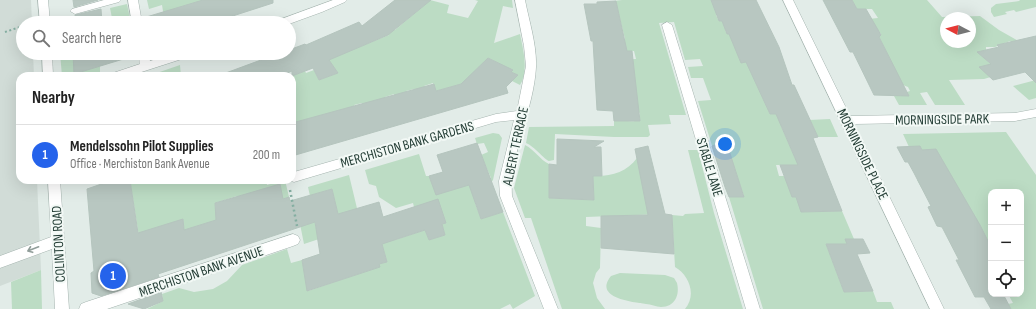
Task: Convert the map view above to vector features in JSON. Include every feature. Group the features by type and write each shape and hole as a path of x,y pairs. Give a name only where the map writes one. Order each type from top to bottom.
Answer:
{"street":[{"path":"43,0 44,16"},
{"path":"75,11 116,0"},
{"path":"133,0 136,16"},
{"path":"296,18 320,10 342,0"},
{"name":"ALBERT TERRACE","path":"520,0 530,46 530,80 505,181 505,188 515,221 551,309"},
{"name":"MORNINGSIDE PLACE","path":"788,0 937,309"},
{"name":"STABLE LANE","path":"667,25 753,309"},
{"path":"47,60 48,72"},
{"path":"145,60 146,66"},
{"path":"129,72 165,60"},
{"name":"MORNINGSIDE PARK","path":"846,120 1015,117 1036,113"},
{"name":"MERCHISTON BANK GARDENS","path":"296,176 496,118 522,116"},
{"name":"COLINTON ROAD","path":"54,184 62,309"},
{"path":"4,260 58,240"},
{"name":"MERCHISTON BANK AVENUE","path":"86,309 293,240"}],"path":[{"path":"4,32 16,28"},
{"path":"290,184 300,237 293,240"}],"shaded area":[{"path":"0,0 31,0 32,16 16,16 16,60 33,60 34,72 16,72 16,184 37,184 41,270 0,286"}],"green space":[{"path":"147,0 204,0 177,8 165,16 164,16 162,5 149,9"},
{"path":"430,0 449,5 447,13 468,18 478,1 475,0 512,0 513,8 503,6 494,43 520,34 525,67 523,79 520,85 512,81 518,75 511,72 512,70 488,58 476,70 483,78 436,91 433,83 424,86 427,93 417,96 414,89 406,91 408,99 396,102 394,94 385,97 387,104 365,111 362,103 354,105 355,113 296,124 296,74 314,70 319,80 338,73 325,55 346,51 356,46 357,48 389,35 383,27 385,26 395,30"},
{"path":"711,0 722,14 716,15 719,21 758,20 725,30 727,34 739,34 739,58 741,62 764,62 755,80 770,114 805,112 809,120 830,119 838,137 818,137 812,124 781,126 795,158 799,158 802,165 776,165 779,176 784,176 796,197 802,212 842,211 854,239 846,239 847,244 826,244 844,292 873,291 877,302 891,302 894,309 763,309 729,197 744,196 734,167 719,168 698,101 711,100 703,78 691,78 688,67 703,66 700,59 685,60 674,22 659,23 686,115 669,115 671,124 648,125 650,135 648,137 555,134 554,160 550,161 526,143 529,127 614,126 614,117 631,121 640,119 640,113 636,111 599,60 636,59 634,51 597,52 603,40 625,39 616,3 614,1"},
{"path":"852,0 927,0 940,15 940,48 976,48 976,16 980,16 999,30 1029,47 1016,47 1010,41 995,47 986,47 986,50 978,52 1001,74 984,79 949,80 965,105 935,105 927,92 920,93 927,105 899,105 894,96 910,91 908,87 903,85 879,37 881,34 873,27 868,19 878,18 872,9 857,9"},
{"path":"1020,0 1036,0 1036,7 1016,12 1014,10 1005,12 1007,14 994,17 991,12 991,8 996,4"},
{"path":"127,4 130,16 112,16 110,8"},
{"path":"61,60 74,60 75,72 62,72"},
{"path":"180,65 181,72 160,72"},
{"path":"100,66 100,72 79,72"},
{"path":"1036,80 1036,98 1029,100 1013,86"},
{"path":"1006,132 1036,175 1036,309 1011,309 1008,304 1013,303 1010,297 1024,297 1024,189 988,189 988,242 956,186 921,187 917,180 952,179 936,150 922,150 909,147 903,134"},
{"path":"493,133 499,134 502,138 493,180 475,203 481,219 503,212 535,296 513,309 510,304 500,309 147,309 163,301 162,294 179,288 194,292 213,289 227,281 242,265 287,249 291,263 302,260 308,291 379,267 379,264 387,262 381,241 383,217 387,216 395,240 425,230 429,240 445,235 442,224 446,223 439,203 414,207 413,203 396,208 379,197 376,186 369,184 365,170 419,154 426,176 429,176 433,186 491,178 481,155 488,152 484,143 477,144 475,138"},
{"path":"525,145 532,149 542,160 549,164 549,198 594,200 593,176 606,176 618,173 628,167 637,158 662,214 586,217 586,226 601,228 600,268 596,273 593,283 597,298 605,309 562,309 531,218 525,218 514,188"},
{"path":"688,150 698,150 714,213 743,309 685,309 689,304 691,292 690,286 684,275 675,267 672,215 683,216 685,214 704,213"},
{"path":"349,175 361,225 304,244 299,219 313,215 316,228 339,220 332,189 310,196 308,187"},
{"path":"131,184 286,184 289,197 240,213 237,196 215,203 217,220 182,231 182,228 184,227 183,219 141,249"},
{"path":"41,270 42,309 12,309 11,282"},
{"path":"620,273 665,275 674,278 678,287 677,296 673,303 661,307 617,298 607,289 607,283 611,276"}],"building":[{"path":"73,0 98,0 74,7"},
{"path":"203,0 273,0 273,3 233,16 150,16"},
{"path":"395,0 431,0 388,35 329,60 338,73 319,80 313,68 296,74 296,72 292,71 228,72 261,60 296,60 296,47 305,44 306,45 359,22 362,26"},
{"path":"711,0 756,0 779,47 792,85 794,85 818,137 813,138 842,211 801,212 796,197 792,197 780,165 798,165 776,114 770,114 746,62 741,63 729,34 727,34 722,21 719,21"},
{"path":"823,0 852,0 857,9 866,9 881,35 879,37 909,96 874,95 853,52 850,52"},
{"path":"616,1 627,51 632,51 640,121 614,121 613,111 597,110 593,41 591,41 584,4 597,4 597,2"},
{"path":"101,9 102,16 75,15"},
{"path":"1036,36 1036,83 1025,72 993,80 979,67 991,64 977,52 999,47 997,45"},
{"path":"488,58 513,70 511,72 518,75 506,87 508,93 296,155 296,122 434,84 436,91 461,84"},
{"path":"73,60 120,60 81,72 74,72"},
{"path":"557,139 604,141 594,147 601,147 602,176 593,176 594,200 549,198 549,164 557,165"},
{"path":"726,141 744,197 729,197 725,187 712,146"},
{"path":"477,143 503,212 481,219 469,185 436,195 429,176 443,172 437,155"},
{"path":"648,146 665,214 672,215 674,254 601,248 601,216 648,215 635,149"},
{"path":"920,146 922,150 936,149 988,241 988,297 1005,297 1011,309 991,309 984,297 975,297 956,260 959,260 942,227 937,226 928,207 931,206 914,173 908,162 905,162 897,147"},
{"path":"101,184 131,184 138,233 183,219 184,230 216,220 215,203 280,184 283,199 289,197 290,201 332,189 338,214 379,202 383,217 438,199 446,223 442,224 445,235 429,240 425,230 382,244 387,262 379,264 380,267 307,291 302,260 320,254 315,222 158,274 159,277 101,296 92,293 91,273 94,271 87,189"},
{"path":"845,239 863,239 870,253 857,254 873,291 844,292 826,244 847,244"},
{"path":"161,292 163,301 144,309 128,304"}],"place":[{"name":"Mendelssohn Pilot Supplies","path":"113,276"}]}
